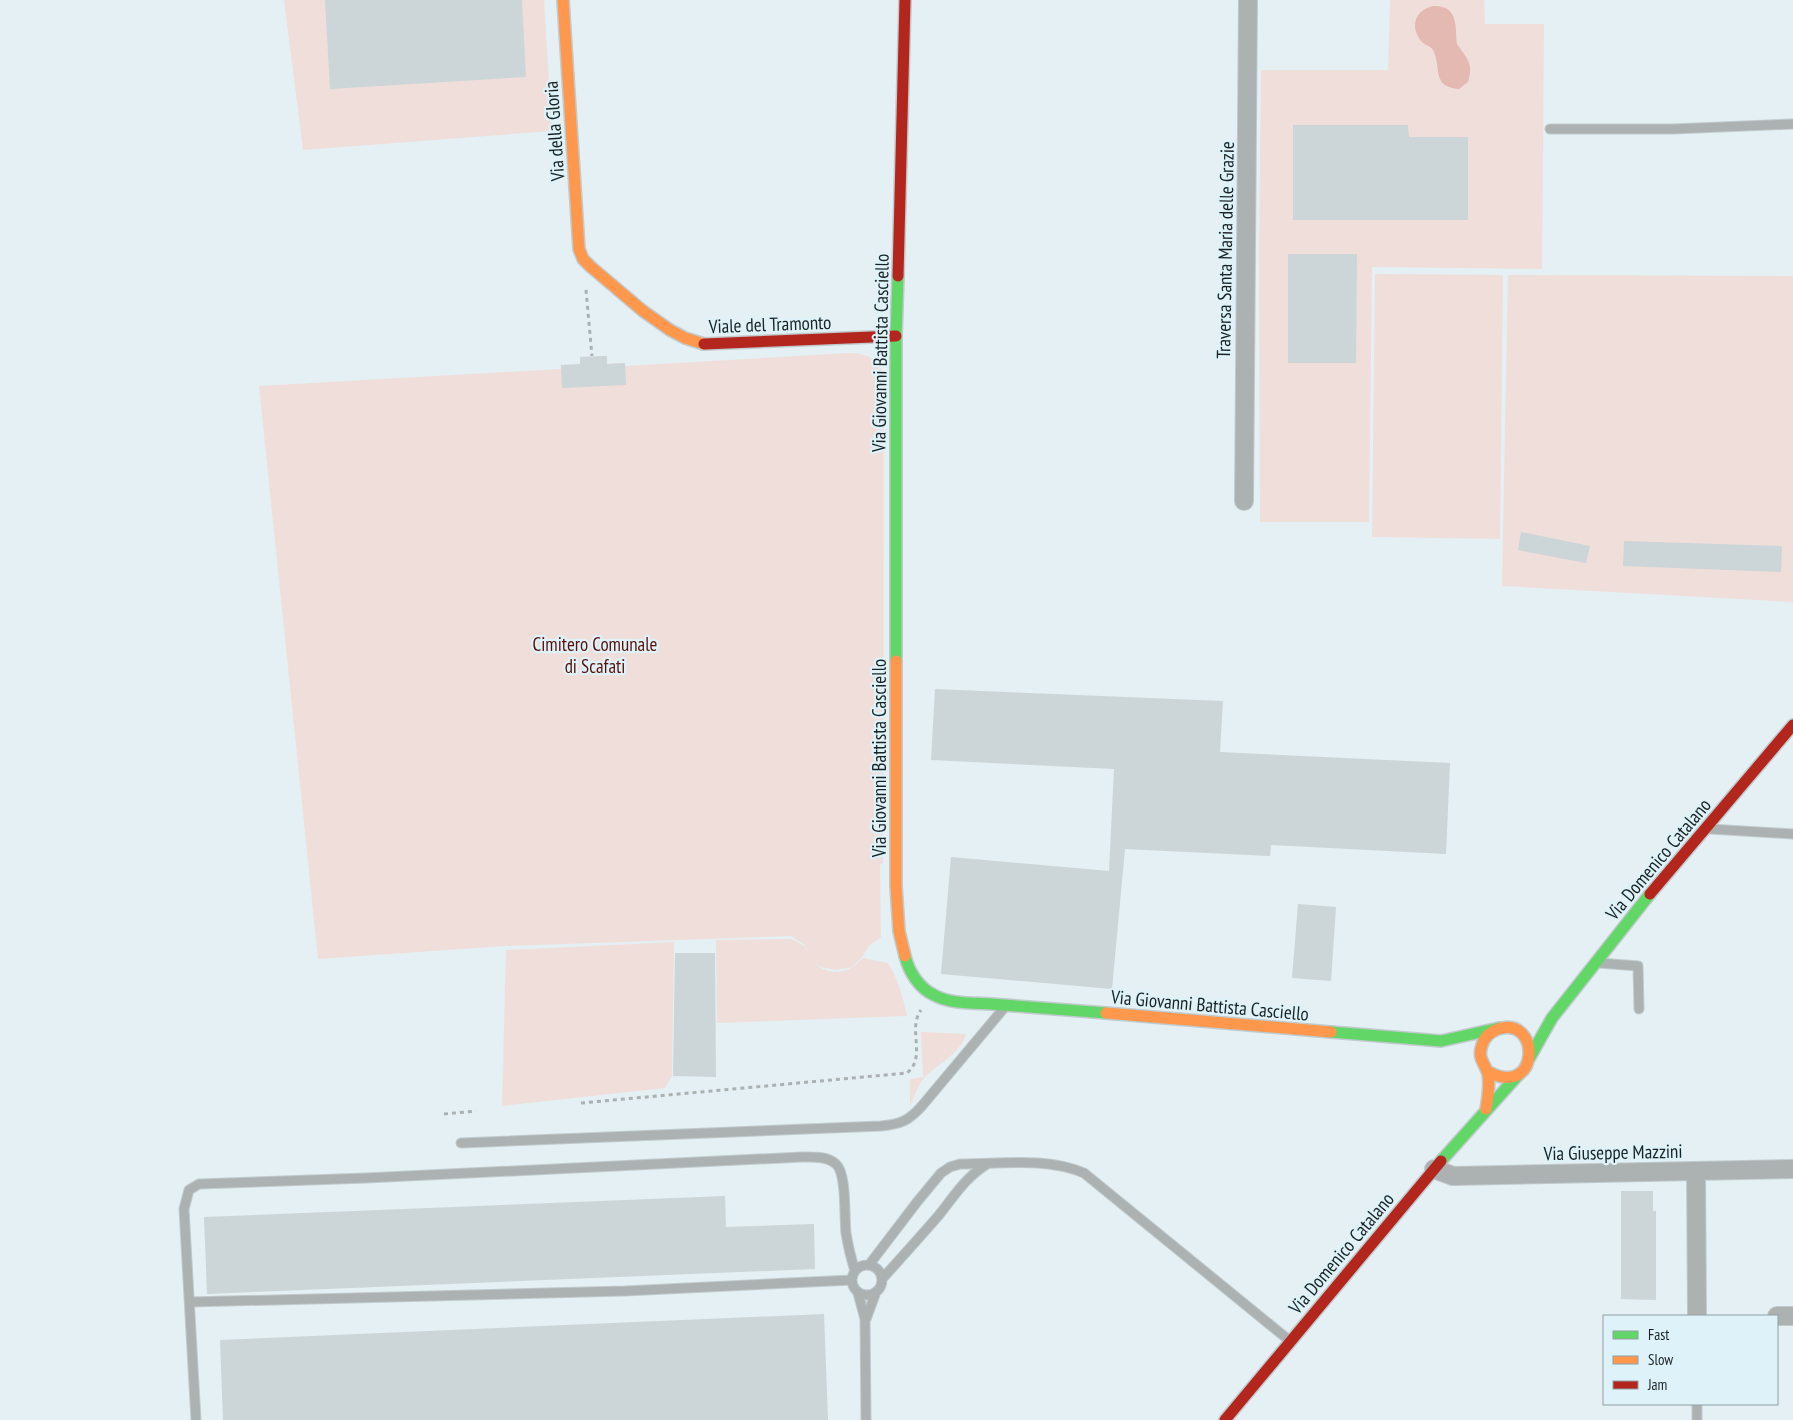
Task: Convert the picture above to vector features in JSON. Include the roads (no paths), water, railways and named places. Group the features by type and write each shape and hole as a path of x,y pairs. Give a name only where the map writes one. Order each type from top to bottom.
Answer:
{"street":[{"name":"Via della Gloria","path":"563,0 579,250 584,259"},
{"name":"Via Giovanni Battista Casciello","path":"905,0 896,336 897,895 902,950 911,970 921,984 933,994 948,999 1006,1005 1441,1040 1499,1028"},
{"name":"Traversa Santa Maria delle Grazie","path":"1244,501 1248,0"},
{"name":"Viale del Tramonto","path":"584,259 664,327 701,344 896,336"},
{"name":"Via Domenico Catalano","path":"1226,1420 1434,1169 1524,1070 1552,1018 1629,919 1704,828 1792,729"},
{"name":"Via Domenico Catalano","path":"1499,1028 1535,1027 1552,1018"},
{"path":"1486,1110 1489,1089 1480,1051 1486,1037 1499,1028"},
{"path":"1514,1029 1526,1038 1530,1057"},
{"name":"Via Giovanni Battista Casciello","path":"1441,1040 1454,1048"},
{"path":"1472,1057 1499,1077 1513,1077 1519,1074"},
{"name":"Via Giuseppe Mazzini","path":"1434,1169 1453,1176 1793,1169"},
{"path":"1696,1171 1698,1315"},
{"path":"1778,1316 1793,1316"}],"lane":[{"path":"1550,129 1673,129 1793,124"},
{"path":"1704,828 1793,834"},
{"path":"1596,962 1638,966 1639,1010"},
{"path":"461,1143 872,1126 902,1123 921,1107 1006,1005"},
{"path":"196,1420 184,1209 189,1190 199,1184 802,1157 820,1157 831,1160 838,1165 842,1176 847,1239 855,1271 852,1280 858,1293 865,1319 866,1420"},
{"path":"855,1271 869,1265 917,1202 941,1173 950,1167 960,1164 1054,1165 1071,1168 1084,1174 1290,1341"},
{"path":"882,1279 969,1176 987,1164"},
{"path":"865,1319 876,1292 882,1284 878,1270 869,1265"},
{"path":"190,1302 625,1291 852,1280"},
{"path":"858,1293 867,1296 876,1292"},
{"path":"1697,1405 1697,1420"}],"park label":[{"name":"Cimitero Comunale di Scafati","path":"595,655"}]}
